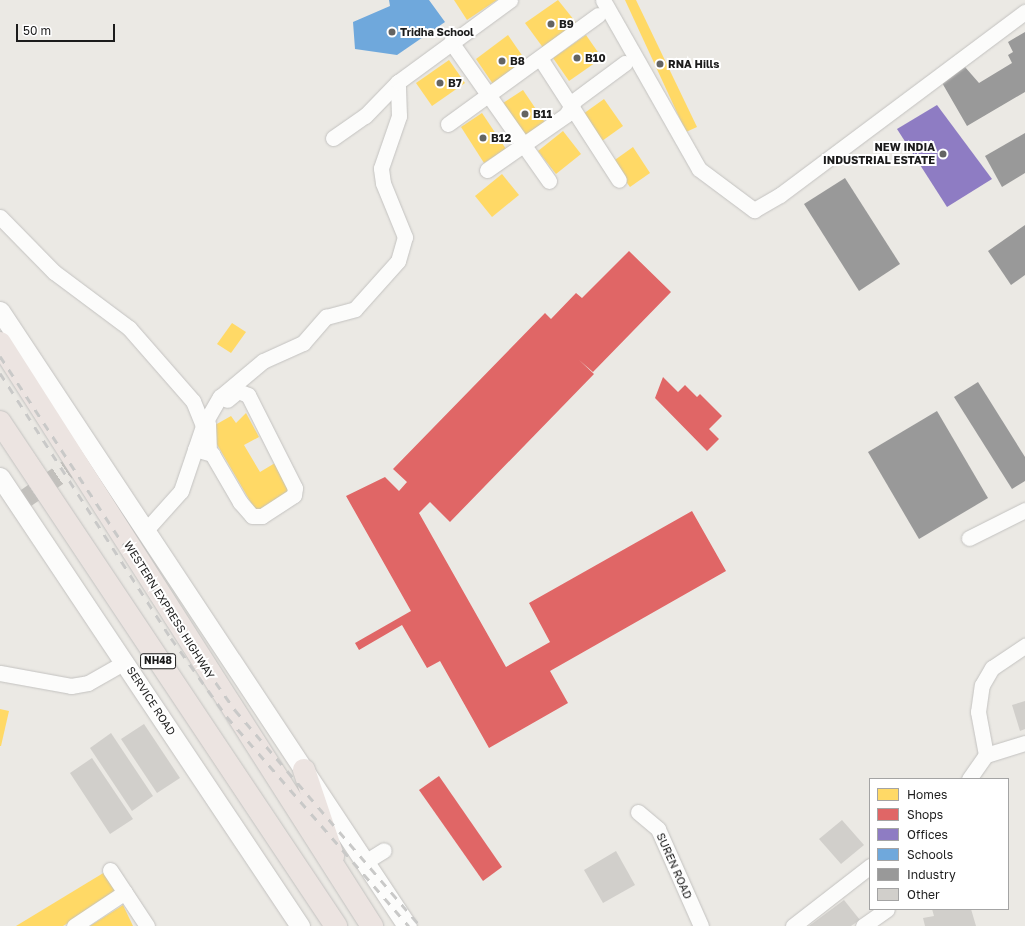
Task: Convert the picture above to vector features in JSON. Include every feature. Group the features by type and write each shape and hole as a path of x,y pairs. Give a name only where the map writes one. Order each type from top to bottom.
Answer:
{"highway":[{"name":"WESTERN EXPRESS HIGHWAY","path":"0,343 339,877"},
{"name":"NH48","path":"0,422 317,900 336,926"},
{"path":"304,770 321,813 339,877 372,926"},
{"path":"339,877 385,926"},
{"path":"317,900 331,926"}],"street":[{"path":"333,138 365,116 398,82 510,0"},
{"path":"603,0 699,169 749,208 759,209 1025,12"},
{"path":"448,124 598,15"},
{"path":"451,42 549,181"},
{"path":"540,58 572,105 619,180"},
{"path":"487,170 524,146 566,115 572,105 625,62"},
{"path":"146,530 181,491 202,450 206,428 214,410 238,391 245,392 296,488 294,495 262,516 252,516 202,450 203,426 211,410 236,383 263,361 303,342 326,317 355,309 398,261 405,237 383,183 381,168 399,116 398,82"},
{"path":"0,217 54,272 129,328 193,401 203,426"},
{"path":"0,311 407,926"},
{"name":"SERVICE ROAD","path":"0,477 300,926"},
{"path":"969,538 1025,510"},
{"path":"986,755 978,712 982,685 992,668 1025,646"},
{"path":"0,673 79,685 125,662"},
{"path":"970,778 986,755 1025,743"},
{"name":"SUREN ROAD","path":"638,812 658,829 701,926"},
{"path":"365,862 384,850"},
{"path":"793,926 869,867"},
{"path":"110,870 144,925"},
{"path":"74,926 125,892"},
{"path":"863,926 886,910"}],"building: Homes":[{"path":"454,0 497,0 467,20"},
{"name":"B9","path":"558,0 578,25 544,49 525,23"},
{"name":"RNA Hills","path":"625,0 636,0 697,127 686,132"},
{"name":"B8","path":"508,35 528,64 495,87 476,59"},
{"name":"B10","path":"586,35 602,58 569,81 553,58"},
{"name":"B7","path":"449,60 465,83 432,106 416,83"},
{"name":"B11","path":"523,90 546,124 527,137 503,103"},
{"path":"604,99 623,126 602,141 583,114"},
{"name":"B12","path":"482,113 506,149 484,163 461,127"},
{"path":"563,131 581,154 556,174 538,151"},
{"path":"633,147 650,173 630,187 612,162"},
{"path":"502,174 519,195 492,217 475,196"},
{"path":"232,323 246,332 231,353 217,344"},
{"path":"246,413 259,437 244,445 260,472 275,463 292,492 257,513 208,429 231,416 236,423"},
{"path":"0,709 9,711 1,746 0,746"},
{"path":"105,872 117,893 63,926 16,926"},
{"path":"123,905 133,926 90,926"}],"building: Shops":[{"path":"629,251 671,292 593,372 579,360 594,374 450,522 430,502 419,513 506,667 550,642 529,603 692,511 726,571 550,671 568,703 489,748 440,661 427,668 402,625 359,650 355,643 411,611 346,496 385,477 399,491 407,482 393,469 545,313 551,319 576,293 582,298"},
{"path":"663,377 678,392 685,385 697,397 700,394 722,416 709,429 719,439 707,451 655,398"},
{"path":"439,776 502,867 483,881 419,790"}],"building: Offices":[{"name":"NEW INDIA INDUSTRIAL ESTATE","path":"937,105 992,179 947,207 897,129"}],"building: Schools":[{"name":"Tridha School","path":"389,0 429,0 445,22 397,55 355,49 353,22 390,6"}],"building: Industry":[{"path":"1025,32 1025,92 967,126 941,81 965,67 979,83 1012,63 1008,55 1013,52 1008,42"},
{"path":"1025,133 1025,173 1002,187 985,156"},
{"path":"845,178 900,264 859,291 804,204"},
{"path":"1025,225 1025,275 1011,285 988,251"},
{"path":"978,382 1025,457 1025,481 1012,489 954,397"},
{"path":"937,411 988,498 919,539 868,452"}],"building: Other":[{"path":"1025,701 1025,729 1020,731 1012,705"},
{"path":"144,724 180,778 157,793 121,739"},
{"path":"111,733 153,796 132,811 90,748"},
{"path":"92,758 133,819 110,834 70,773"},
{"path":"842,820 864,845 841,864 819,839"},
{"path":"616,851 635,885 603,903 584,870"},
{"path":"844,900 860,920 851,926 809,926"},
{"path":"932,910 971,910 976,926 925,926 923,918 934,916"}],"tunnel":[{"path":"18,503 89,454"}],"railway":[{"path":"0,356 179,630 235,710 420,926"},
{"path":"0,373 171,638 227,717 409,926"}],"place":[{"name":"B9","path":"551,24"},
{"name":"Tridha School","path":"392,32"},
{"name":"B10","path":"577,58"},
{"name":"B8","path":"502,61"},
{"name":"RNA Hills","path":"660,64"},
{"name":"B7","path":"440,83"},
{"name":"B11","path":"525,114"},
{"name":"B12","path":"483,138"},
{"name":"NEW INDIA INDUSTRIAL ESTATE","path":"943,154"}]}
